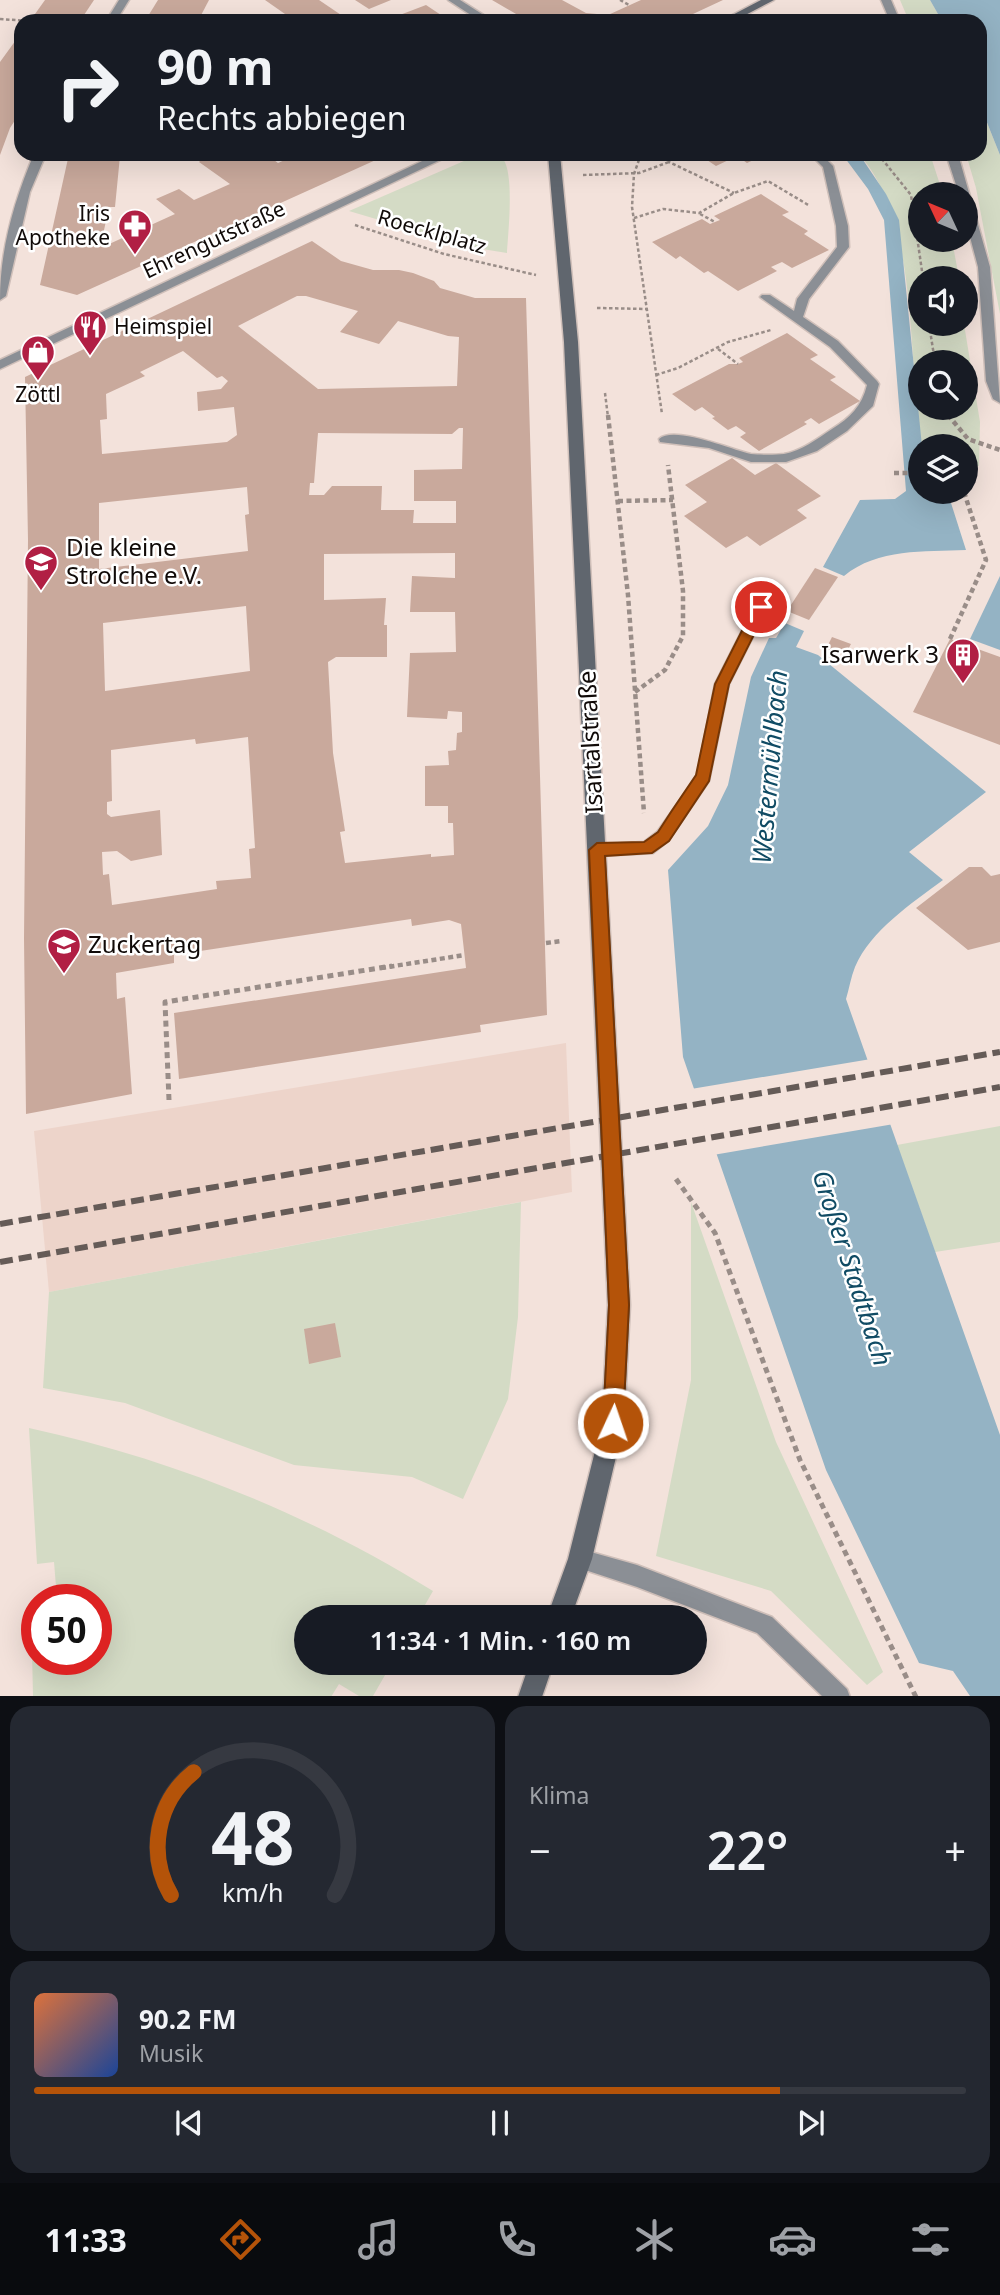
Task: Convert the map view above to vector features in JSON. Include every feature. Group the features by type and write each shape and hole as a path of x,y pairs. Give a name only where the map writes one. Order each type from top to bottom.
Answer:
{"main road":[{"path":"740,14 769,0"},
{"name":"Isartalstraße","path":"555,161 571,342 619,1305 613,1423 580,1559 563,1605"},
{"path":"530,1696 537,1675"}],"street":[{"path":"453,0 476,14"},
{"path":"0,296 24,192 37,161"},
{"name":"Ehrengutstraße","path":"0,365 432,161"},
{"path":"954,161 961,182"},
{"path":"978,245 984,267 993,381 1000,399"}],"lane":[{"path":"797,319 803,299 844,247 842,226 828,166 823,161"},
{"path":"665,439 710,444 751,458 786,458 812,448 843,428 869,403 873,384 834,344 765,297"},
{"path":"597,850 647,848 663,836 704,776 722,684 761,607"},
{"path":"580,1559 637,1576 764,1625 839,1696"}],"path":[{"path":"620,0 629,5"},
{"path":"884,161 912,195 921,266"},
{"path":"582,175 634,174 660,168 670,162 734,193"},
{"path":"699,214 734,193 768,181 842,226"},
{"path":"634,218 663,209 699,214 715,222"},
{"name":"Roecklplatz","path":"321,212 399,242 463,260 536,275"},
{"path":"595,306 647,309"},
{"path":"656,375 676,372 739,338 759,336 797,319"},
{"path":"718,349 738,365"},
{"name":"Isartalstraße","path":"605,389 628,595 647,848"},
{"path":"951,420 968,439 1000,450"},
{"path":"894,473 908,473"},
{"path":"618,501 673,500"},
{"path":"950,639 986,560 968,504"},
{"path":"546,943 562,941"},
{"path":"169,1100 165,1002 466,955"},
{"path":"676,1179 715,1233 800,1460 916,1696"}],"shaded area":[{"path":"566,1043 572,1192 49,1292 34,1131"}],"green space":[{"path":"900,0 930,0 938,14 906,14"},
{"path":"987,122 1000,155 1000,314 978,198 978,182 974,182 968,161 987,161"},
{"path":"464,161 504,161 506,165 510,203 507,253 470,247 349,211"},
{"path":"864,161 932,161 939,182 908,182 908,252 954,252 957,266 908,266 908,293 893,217 879,183"},
{"path":"911,336 966,336 968,350 912,350"},
{"path":"978,410 979,466 978,434 920,434 918,420 978,420"},
{"path":"1000,1126 1000,1242 935,1252 897,1145"},
{"path":"521,1202 518,1317 508,1399 463,1499 412,1477 294,1465 125,1403 43,1388 49,1292"},
{"path":"691,1202 776,1442 883,1672 867,1685 771,1591 656,1556 691,1380"},
{"path":"29,1428 135,1456 238,1492 338,1537 433,1591 425,1605 294,1605 294,1675 385,1675 373,1696 359,1696 339,1684 332,1696 33,1696 33,1675 112,1675 112,1584 56,1584 54,1562 37,1564"}],"water":[{"path":"930,0 1000,0 1000,155 987,122 987,14 938,14"},
{"path":"847,161 864,161 886,194 899,220 908,308 908,336 911,336 912,350 908,350 908,420 919,420 921,434 908,434 908,504 951,504 966,550 886,556 857,567 844,576 823,567 860,500 895,499 906,491 884,220 868,189"},
{"path":"1000,576 1000,650 970,639"},
{"path":"785,623 804,631 796,647 818,655 986,792 909,852 943,880 893,919 871,941 855,967 846,999 1000,1435 1000,1696 970,1696 953,1671 919,1663 826,1470 683,1057 668,870 708,826 728,785 751,677 769,638 776,638"}],"pier":[{"path":"871,1059 894,1124 713,1155 691,1089"}],"building":[{"path":"45,0 94,0 85,14 35,14"},
{"path":"158,0 209,0 202,14 149,14"},
{"path":"265,0 319,0 340,14 285,14"},
{"path":"355,0 391,0 369,9"},
{"path":"492,0 562,0 586,13 597,14 516,14"},
{"path":"641,0 723,0 693,14 610,14"},
{"path":"426,5 440,14 402,14"},
{"path":"14,43 14,122 0,155 0,62"},
{"path":"67,161 120,161 115,207 109,207 101,244 107,245 175,214 156,199 179,189 194,200 230,184 200,161 374,161 77,295 40,285"},
{"path":"708,161 726,161 716,166"},
{"path":"761,194 789,212 782,215 808,231 804,234 829,250 792,268 782,262 771,267 777,271 738,291 708,271 704,273 680,256 676,259 652,242 702,219 710,224 720,220 714,216"},
{"path":"312,241 341,261 373,270 413,273 434,281 440,288 475,298 526,298 547,1015 480,1025 481,1032 179,1079 174,1013 466,968 461,924 449,920 412,926 411,919 174,955 174,963 116,973 117,999 125,997 132,1094 26,1114 24,938 28,540 25,377","holes":["297,296 306,296 358,311 340,332 379,344 398,321 459,337 457,386 318,389 238,326","183,351 217,378 222,376 228,381 221,389 197,392 198,411 234,407 237,435 227,442 102,454 100,420 107,419 106,394 145,376 140,372","463,428 462,469 414,470 414,501 456,501 456,523 413,523 414,510 381,510 382,486 332,486 324,495 309,495 310,483 314,483 318,433 452,434","247,487 249,514 245,515 248,551 99,569 99,503","455,553 455,578 412,576 410,612 455,612 456,652 410,653 407,717 447,719 448,711 462,712 462,732 457,733 456,750 448,751 449,765 425,766 425,806 448,806 448,823 453,823 454,855 431,857 431,854 345,863 340,832 345,831 333,753 328,662 336,657 387,657 387,625 384,625 386,598 324,600 324,554","246,606 250,671 105,691 103,623","248,737 255,848 249,849 251,878 216,881 217,889 112,905 109,874 103,875 102,852 117,851 131,861 162,855 160,810 111,817 107,814 107,802 112,801 111,750 195,739 196,744"]},
{"path":"787,333 818,355 810,359 836,377 830,380 860,401 819,424 811,418 804,422 807,424 759,451 740,437 746,433 736,426 728,430 702,407 695,411 672,394 729,364 743,362 739,358"},
{"path":"732,458 755,475 776,463 821,496 797,510 807,518 760,546 747,536 726,548 684,516 707,502 685,485"},
{"path":"815,568 838,577 809,620 787,611"},
{"path":"832,637 851,644 845,655 826,649"},
{"name":"Isarwerk 3","path":"950,639 1000,657 1000,745 913,712"},
{"path":"969,867 982,867 991,876 1000,874 1000,942 968,950 916,908"},
{"path":"335,1323 341,1357 309,1364 304,1329"}],"railway":[{"path":"0,1224 1000,1052"},
{"path":"0,1262 1000,1087"}],"place":[{"name":"Iris Apotheke","path":"135,256"},
{"name":"Heimspiel","path":"90,357"},
{"name":"Zöttl","path":"38,382"},
{"name":"Die kleine Strolche e.V.","path":"41,592"},
{"name":"Isarwerk 3","path":"963,685"},
{"name":"Zuckertag","path":"64,975"}],"route":[{"path":"613,1423 619,1305 597,850 647,848 663,836 704,776 722,684 761,607"}],"water label":[{"name":"Westermühlbach","path":"770,767"},
{"name":"Großer Stadtbach","path":"852,1268"}]}
